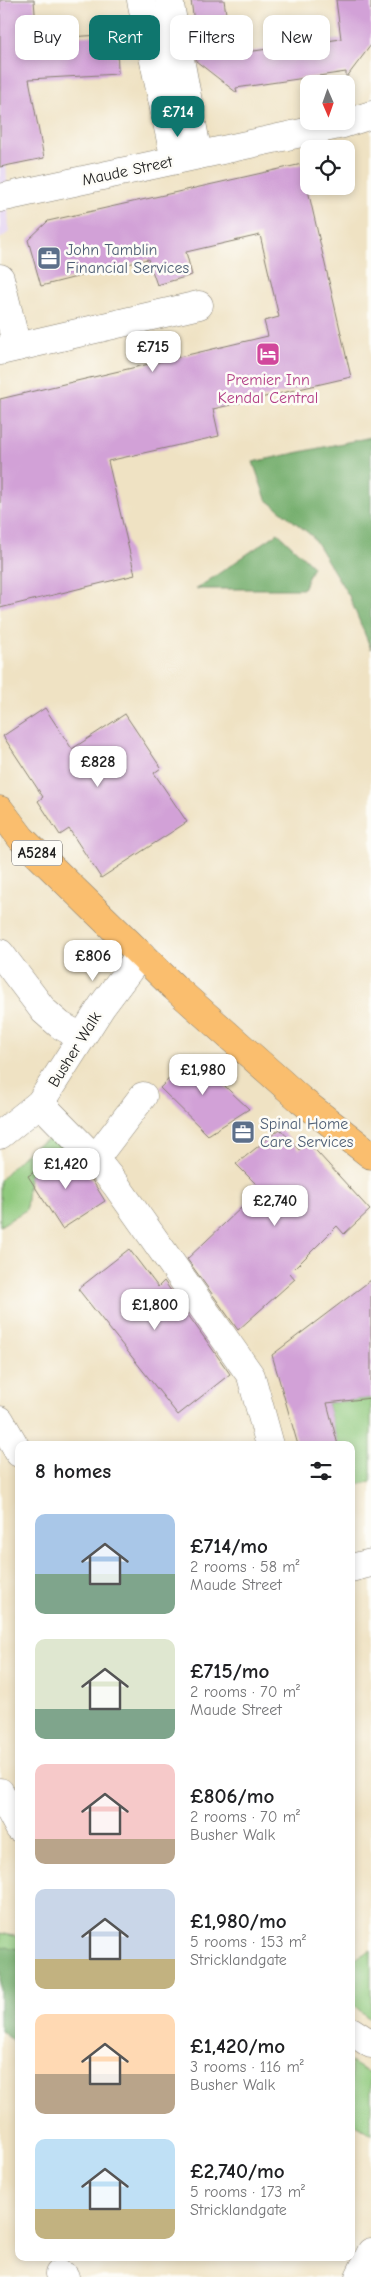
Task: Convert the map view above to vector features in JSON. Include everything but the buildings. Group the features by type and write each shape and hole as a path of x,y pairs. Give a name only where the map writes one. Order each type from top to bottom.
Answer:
{"highway":[{"name":"A5284","path":"0,810 21,838 141,954 301,1100 371,1155"}],"street":[{"path":"142,0 186,158"},
{"path":"169,0 186,158"},
{"name":"Maude Street","path":"0,198 371,117"},
{"path":"0,278 8,349 199,305"},
{"path":"0,952 44,1011 60,1025 81,1037"},
{"name":"Busher Walk","path":"0,1136 40,1103 81,1037 141,954"},
{"path":"95,1159 143,1096"},
{"path":"40,1103 95,1159 116,1185 251,1376 269,1441"},
{"path":"0,1420 15,1445"},
{"path":"355,1567 371,1563"},
{"path":"0,1792 15,1820"},
{"path":"355,2034 371,2044"}],"shaded area":[{"path":"0,0 9,232 0,239"}],"green space":[{"path":"371,437 371,649 349,596 312,536 266,499 253,462"},
{"path":"278,533 313,566 303,589 196,589"},
{"path":"59,1136 72,1149 29,1176 26,1210 0,1226 0,1180 20,1159 34,1148"},
{"path":"371,1398 371,1482 355,1485 355,1441 337,1441 327,1403"},
{"path":"0,1933 15,1936 15,1982 0,1964"},
{"path":"0,1946 15,1948 15,2043 0,2031"},
{"path":"371,1950 371,2020 355,2006 355,1959"},
{"path":"355,2064 371,2074 371,2134 355,2124"}],"place":[{"name":"John Tamblin Financial Services","path":"49,258"},
{"name":"Premier Inn Kendal Central","path":"268,354"},
{"name":"Spinal Home Care Services","path":"243,1132"}]}
